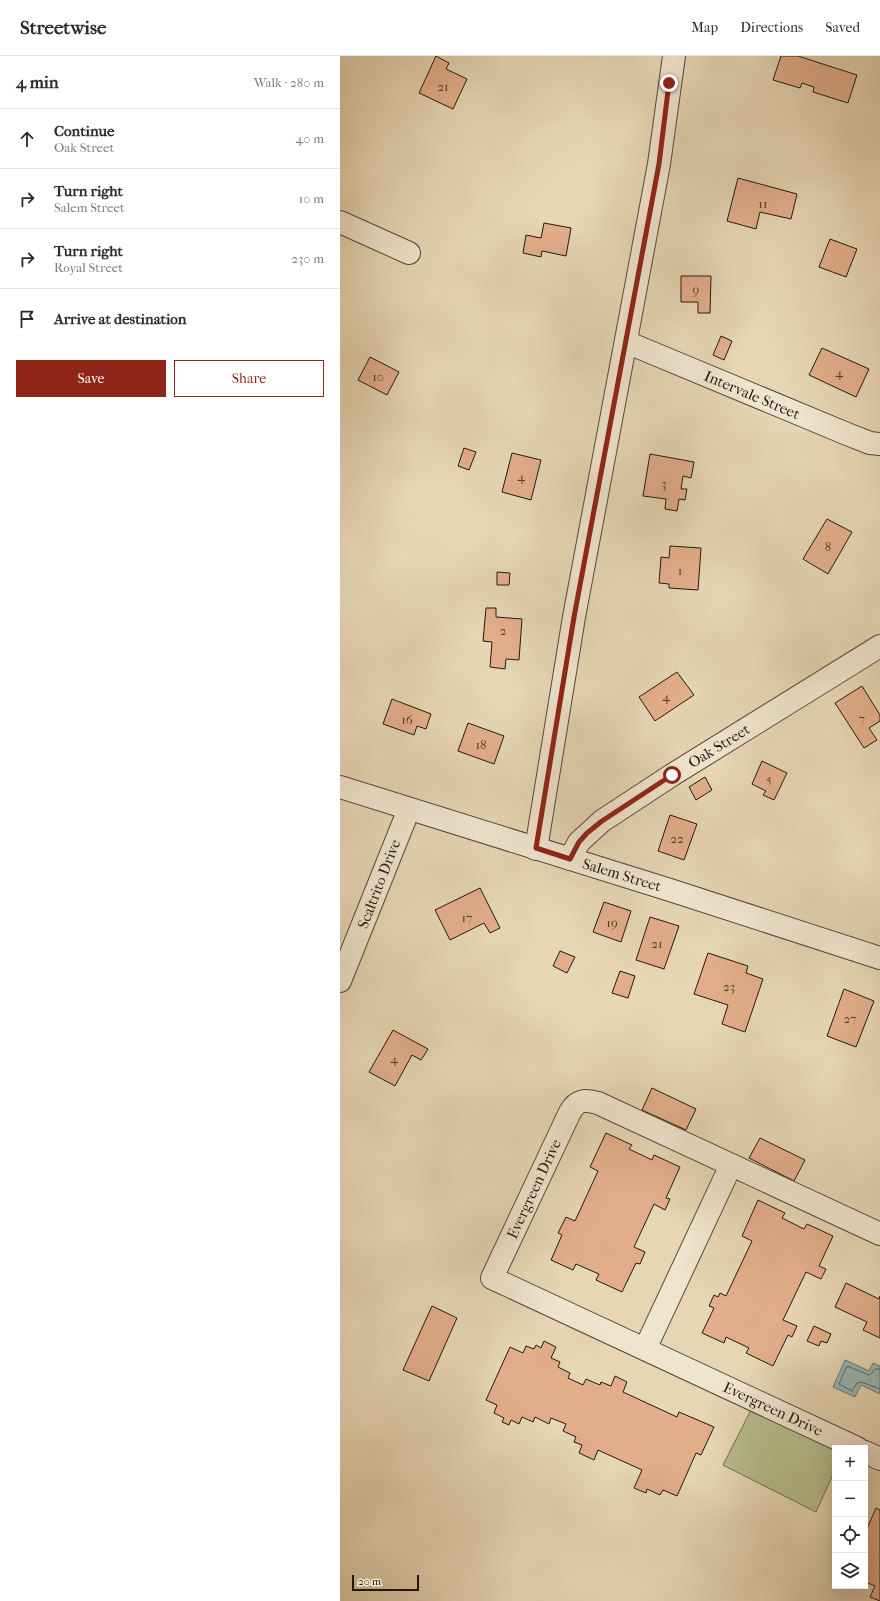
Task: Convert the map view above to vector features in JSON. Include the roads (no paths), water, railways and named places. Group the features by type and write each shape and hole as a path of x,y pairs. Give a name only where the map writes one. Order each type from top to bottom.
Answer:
{"street":[{"path":"536,848 574,617 659,164 674,56"},
{"path":"340,222 409,253"},
{"name":"Intervale Street","path":"626,342 847,434 870,443 880,444"},
{"name":"Oak Street","path":"570,859 579,842 602,821 672,775 880,646"},
{"name":"Salem Street","path":"340,787 678,892 880,958"},
{"name":"Scaltrito Drive","path":"340,981 409,809"},
{"name":"Evergreen Drive","path":"851,1445 492,1278 570,1112 574,1105 581,1101 590,1100 598,1103 880,1234"},
{"path":"645,1349 731,1165"},
{"path":"868,1453 880,1459"}],"water":[{"path":"845,1360 869,1371 873,1363 880,1366 880,1394 861,1385 855,1397 833,1387"}]}
